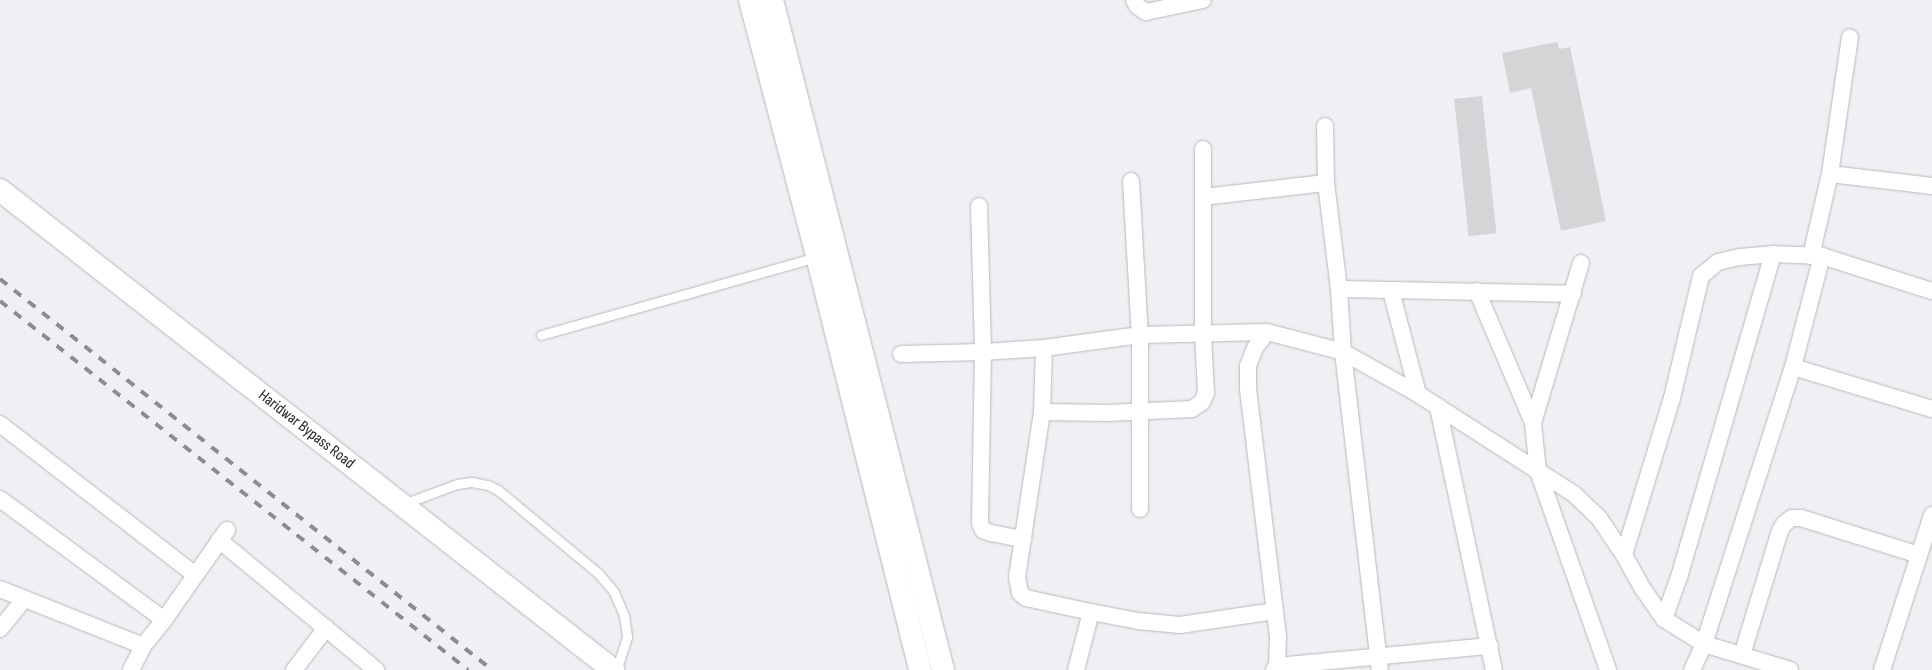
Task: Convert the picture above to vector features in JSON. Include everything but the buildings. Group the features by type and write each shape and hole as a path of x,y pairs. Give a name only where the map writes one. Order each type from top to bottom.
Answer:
{"main road":[{"path":"750,0 817,256 920,670"},
{"path":"772,0 943,670"},
{"name":"Haridwar Bypass Road","path":"0,190 614,670"}],"street":[{"path":"1134,0 1137,6 1146,12 1203,0"},
{"path":"1692,670 1704,644 1793,367 1817,256 1850,37"},
{"path":"1324,126 1326,183 1339,289 1343,352 1380,664"},
{"path":"1042,412 1142,411 1192,408 1202,402 1206,393 1203,333 1203,149"},
{"path":"1830,174 1932,186"},
{"path":"1131,181 1140,335 1142,411 1140,509"},
{"path":"1203,197 1326,183"},
{"path":"979,206 983,352 980,523 983,530 991,533 1023,539"},
{"path":"1664,619 1680,574 1773,254"},
{"path":"1624,554 1672,398 1701,276 1718,262 1740,257 1773,254 1817,256 1932,292"},
{"path":"1533,423 1581,263"},
{"path":"1339,289 1573,294"},
{"path":"1392,291 1418,394"},
{"path":"1477,291 1533,423 1538,471 1608,670"},
{"path":"1267,332 1255,348 1248,366 1248,388 1278,637 1276,668 1380,664 1490,646"},
{"path":"901,354 1044,348 1140,335 1267,332 1343,352 1418,394 1574,494 1599,518 1624,554 1643,589 1664,619 1704,644 1742,655 1763,666 1790,670"},
{"path":"1044,348 1042,412 1017,577 1020,593 1026,598 1090,612 1138,621 1180,625 1275,612"},
{"path":"1793,367 1932,409"},
{"path":"1438,407 1494,670"},
{"path":"0,424 194,574"},
{"path":"0,499 164,620"},
{"path":"1882,670 1932,515"},
{"path":"1742,655 1780,531 1784,524 1792,518 1801,518 1919,556"},
{"path":"131,670 143,646 164,620 194,574 223,535 326,628 376,670"},
{"path":"0,589 143,646"},
{"path":"0,629 24,599"},
{"path":"1076,670 1090,612"},
{"path":"294,670 326,628"}],"lane":[{"path":"541,335 817,256"},
{"path":"401,504 457,484 472,482 488,484 498,490 599,574 614,592 624,615 627,637 614,670"}],"railway":[{"path":"0,279 492,670"},
{"path":"0,301 468,670"}]}
